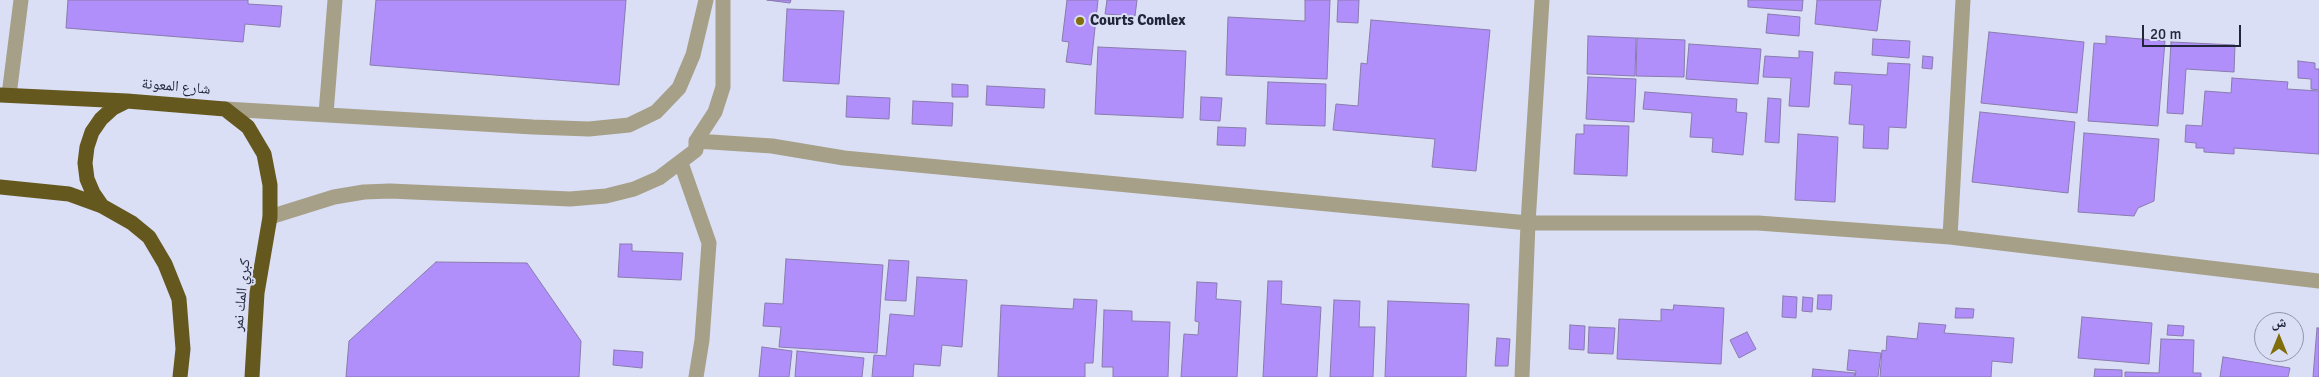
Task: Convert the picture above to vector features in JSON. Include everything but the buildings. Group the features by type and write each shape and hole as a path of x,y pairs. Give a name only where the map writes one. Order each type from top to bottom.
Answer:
{"highway":[{"name":"شارع المعونة","path":"4,95 126,101 225,109 248,127 264,154 270,185 270,217"},
{"path":"102,206 93,193 87,178 85,163 87,147 92,132 101,119 113,108 126,101"},
{"path":"0,187 68,194 102,206 132,223 149,237 164,264 179,299 183,349 180,377"},
{"name":"كبري المك نمر","path":"252,377 257,293 270,217"}],"street":[{"path":"4,95 21,0"},
{"path":"326,114 335,0"},
{"path":"225,109 533,127 589,129 629,125 656,112 679,88 693,55 706,0"},
{"path":"270,217 334,196 390,190 570,199 606,196 634,189 659,178 696,150 696,141 716,112 723,87 723,0"},
{"path":"1522,377 1528,223 1542,0"},
{"path":"1950,237 1963,0"},
{"path":"696,141 772,146 854,159 1528,223 1758,223 1950,237 2319,281"},
{"path":"681,163 709,243 702,340 696,377"}],"place":[{"name":"Courts Comlex","path":"1080,21"}]}
